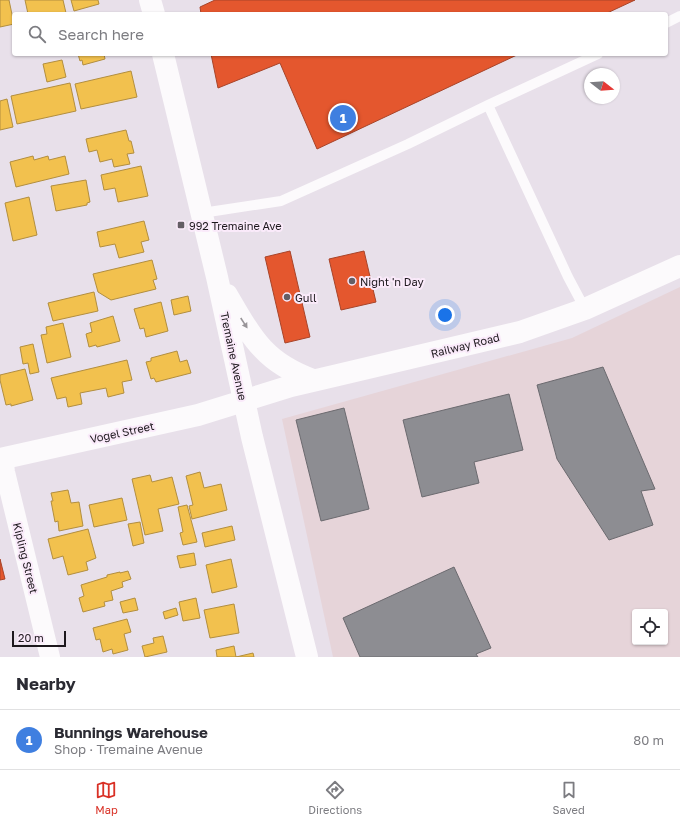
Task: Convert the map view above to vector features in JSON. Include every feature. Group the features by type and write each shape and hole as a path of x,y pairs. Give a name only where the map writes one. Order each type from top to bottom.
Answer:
{"main road":[{"path":"150,0 153,12"},
{"name":"Tremaine Avenue","path":"163,56 217,277 243,401 307,657"},
{"name":"Railway Road","path":"243,401 312,380 338,376 520,332 585,309 680,266"},
{"path":"217,277 242,321 262,349 279,364 312,380"},
{"name":"Vogel Street","path":"1,458 198,415 243,401"}],"street":[{"name":"Kipling Street","path":"1,458 50,657"}],"lane":[{"path":"668,22 680,16"},
{"path":"202,213 281,201 408,144 594,56"},
{"path":"488,105 568,277 585,309"}],"shaded area":[{"path":"680,287 680,657 333,657 282,419 572,338"}],"building: Homes":[{"path":"0,0 9,0 12,14 12,24 0,27"},
{"path":"25,0 63,0 66,12 28,12"},
{"path":"71,0 98,0 99,4 74,11"},
{"path":"79,56 104,56 105,59 83,65 82,60 80,61"},
{"path":"62,60 66,77 47,82 43,64"},
{"path":"131,71 137,97 81,109 75,84"},
{"path":"70,83 76,111 17,124 11,96"},
{"path":"7,99 13,127 0,130 0,101"},
{"path":"126,130 134,153 127,154 130,164 114,167 112,159 100,162 97,150 89,152 86,139"},
{"path":"33,156 34,160 48,156 49,160 65,156 69,174 16,187 10,162"},
{"path":"141,166 148,196 118,202 115,188 104,190 101,175"},
{"path":"86,180 90,202 87,203 87,205 56,211 51,186"},
{"path":"29,197 37,235 13,241 5,203"},
{"path":"144,221 149,240 141,242 144,252 119,258 115,244 100,247 97,232"},
{"path":"152,260 157,279 153,280 156,289 111,300 98,292 93,274"},
{"path":"94,292 98,311 53,321 48,303"},
{"path":"188,296 191,311 174,315 171,300"},
{"path":"161,302 168,331 146,337 144,328 140,329 134,309"},
{"path":"113,316 120,341 97,347 96,345 89,347 86,334 92,332 90,323"},
{"path":"63,323 71,357 47,363 41,335 47,334 46,327"},
{"path":"33,344 39,372 30,374 28,363 23,364 20,347"},
{"path":"177,351 180,362 187,360 191,373 156,382 154,378 151,379 146,362 151,361 151,358"},
{"path":"127,360 132,380 122,382 124,393 108,397 106,388 80,393 82,404 68,407 66,397 57,399 51,378"},
{"path":"25,369 33,400 11,406 11,404 6,405 0,375"},
{"path":"200,472 204,488 221,484 227,510 192,519 189,506 193,505 186,476"},
{"path":"150,475 152,482 172,477 179,504 158,509 163,531 145,535 132,479"},
{"path":"68,490 71,503 79,502 83,526 59,531 58,521 55,522 51,493"},
{"path":"122,498 127,520 94,527 89,505"},
{"path":"187,505 197,542 183,545 180,533 183,532 178,507"},
{"path":"140,522 144,543 133,546 128,524"},
{"path":"232,526 235,540 205,547 202,533"},
{"path":"88,529 96,558 86,562 88,570 68,575 63,556 53,559 48,539"},
{"path":"194,553 196,565 180,568 177,556"},
{"path":"231,559 237,587 212,593 206,565"},
{"path":"128,571 131,579 122,582 123,587 111,591 113,600 104,602 105,606 83,612 79,598 84,596 81,585 107,577 107,575"},
{"path":"135,598 138,610 123,613 120,602"},
{"path":"196,598 200,618 183,621 179,602"},
{"path":"234,604 239,633 210,638 204,610"},
{"path":"176,608 178,615 165,619 163,612"},
{"path":"127,619 131,632 124,634 128,650 113,654 112,649 103,652 100,639 96,640 93,628"},
{"path":"163,636 167,652 145,657 142,646 154,643 153,638"},
{"path":"234,646 236,657 217,657 216,650"},
{"path":"253,653 254,657 236,657"}],"building: Shops":[{"path":"215,0 635,0 609,12 201,12 200,7"},
{"path":"211,56 515,56 317,149 280,63 218,88"},
{"name":"Gull","path":"290,251 310,337 285,343 265,257"},
{"name":"Night 'n Day","path":"364,251 376,302 341,310 329,259"},
{"path":"0,559 5,579 0,580"}],"building: Industry":[{"path":"603,367 655,489 641,491 653,525 609,540 557,459 537,385"},
{"path":"509,394 523,450 474,462 479,483 422,497 403,420"},
{"path":"344,408 369,509 321,521 296,420"},
{"path":"454,567 491,648 476,654 478,657 360,657 343,618"}],"place":[{"name":"Bunnings Warehouse","path":"343,118"},
{"name":"992 Tremaine Ave","path":"181,225"},
{"name":"Night 'n Day","path":"352,281"},
{"name":"Gull","path":"287,297"}]}
